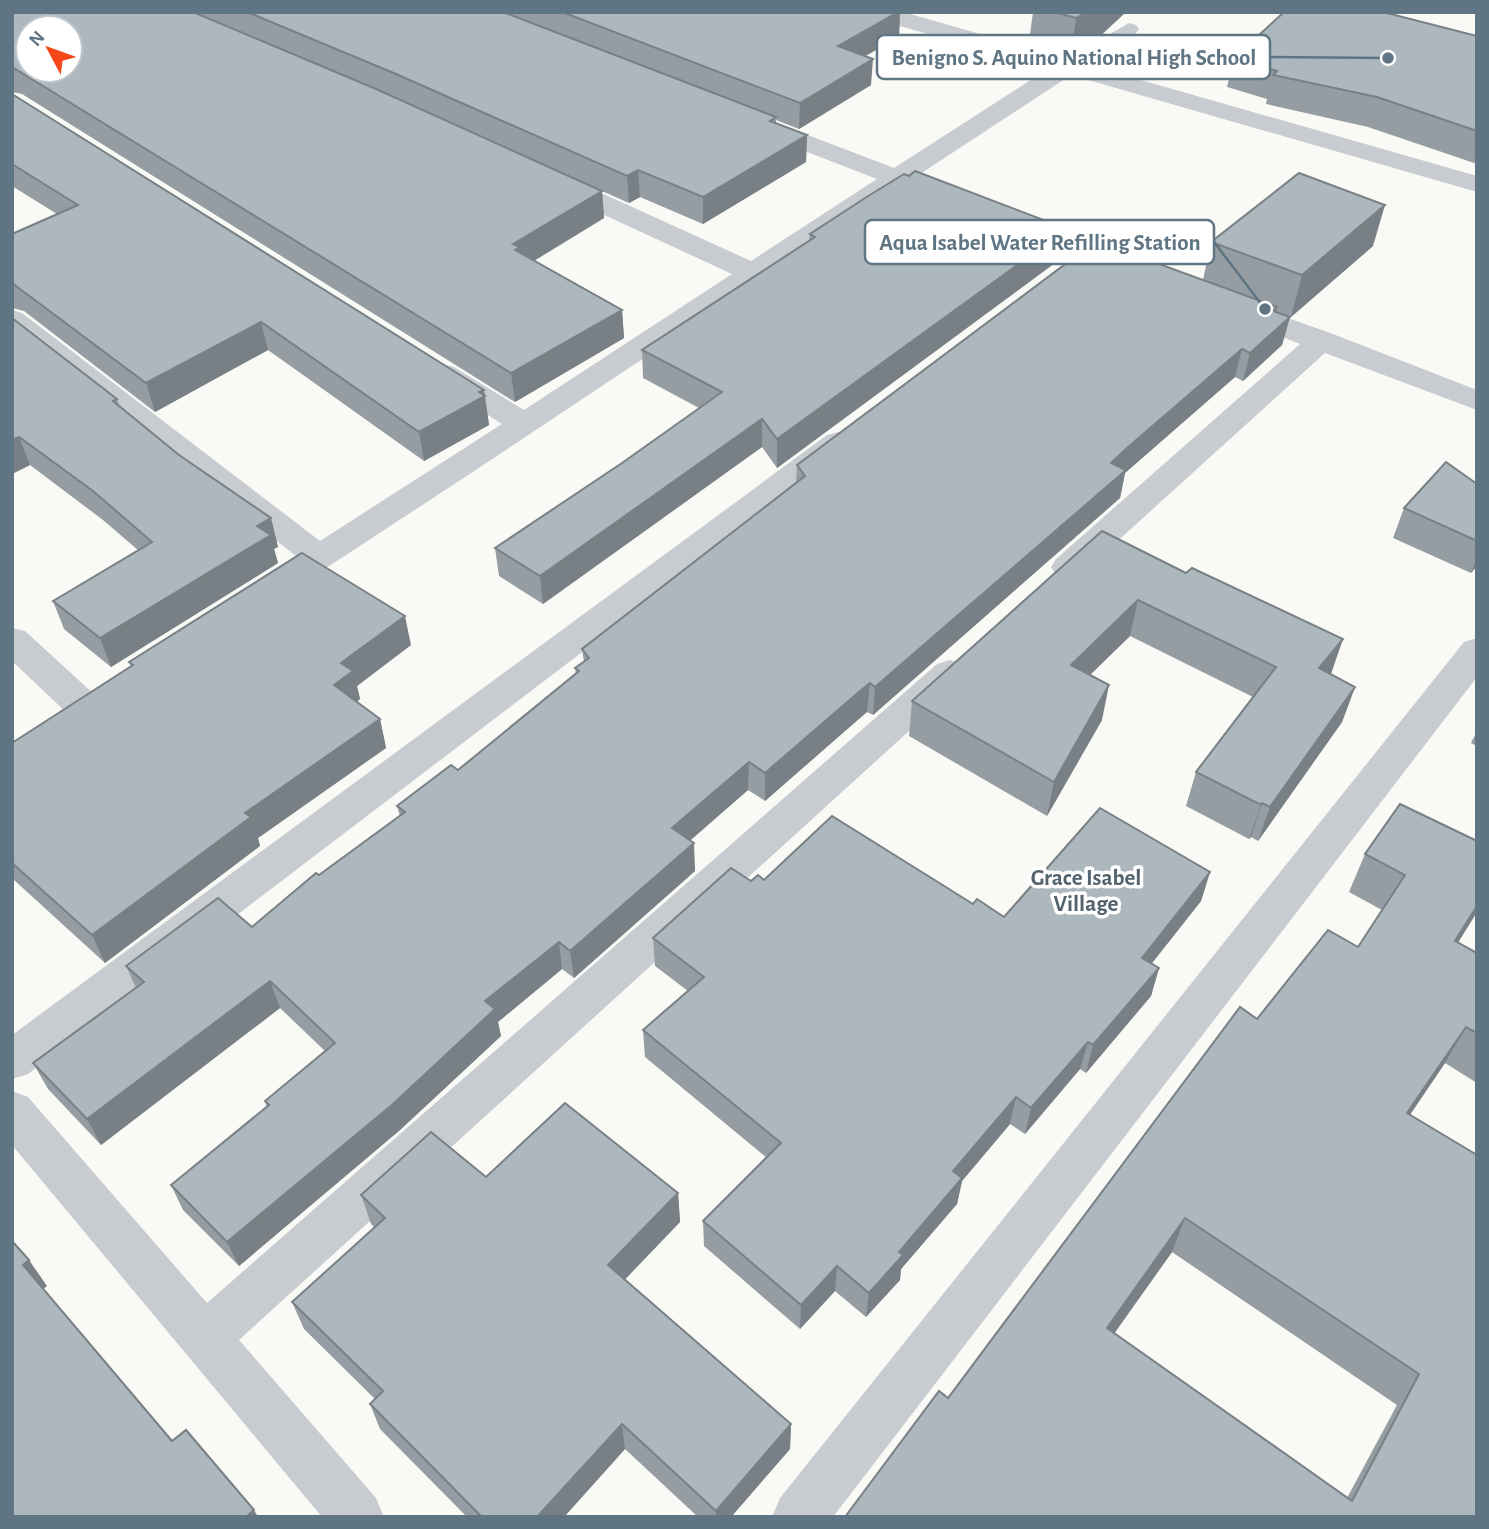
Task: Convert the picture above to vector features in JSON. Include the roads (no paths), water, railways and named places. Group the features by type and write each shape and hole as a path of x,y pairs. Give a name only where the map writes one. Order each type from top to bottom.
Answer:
{"street":[{"path":"877,12 1477,184"},
{"path":"248,602 755,274 896,177 1065,68"},
{"path":"727,112 935,192"},
{"path":"538,174 755,274"},
{"path":"986,213 1154,278"},
{"path":"1056,279 1089,254"},
{"path":"1219,302 1477,401"},
{"path":"12,319 318,557"},
{"path":"1040,592 1322,340"},
{"path":"419,357 522,423"},
{"path":"12,1060 867,420"},
{"path":"12,640 83,706"},
{"path":"205,1338 978,648"},
{"path":"799,1517 1477,651"},
{"path":"12,1111 357,1517"}],"lane":[{"path":"1065,68 1129,29"}],"place":[{"name":"Benigno S. Aquino National High School","path":"1388,58"},
{"name":"Aqua Isabel Water Refilling Station","path":"1265,309"}],"district":[{"name":"Grace Isabel Village","path":"1086,890"}]}
